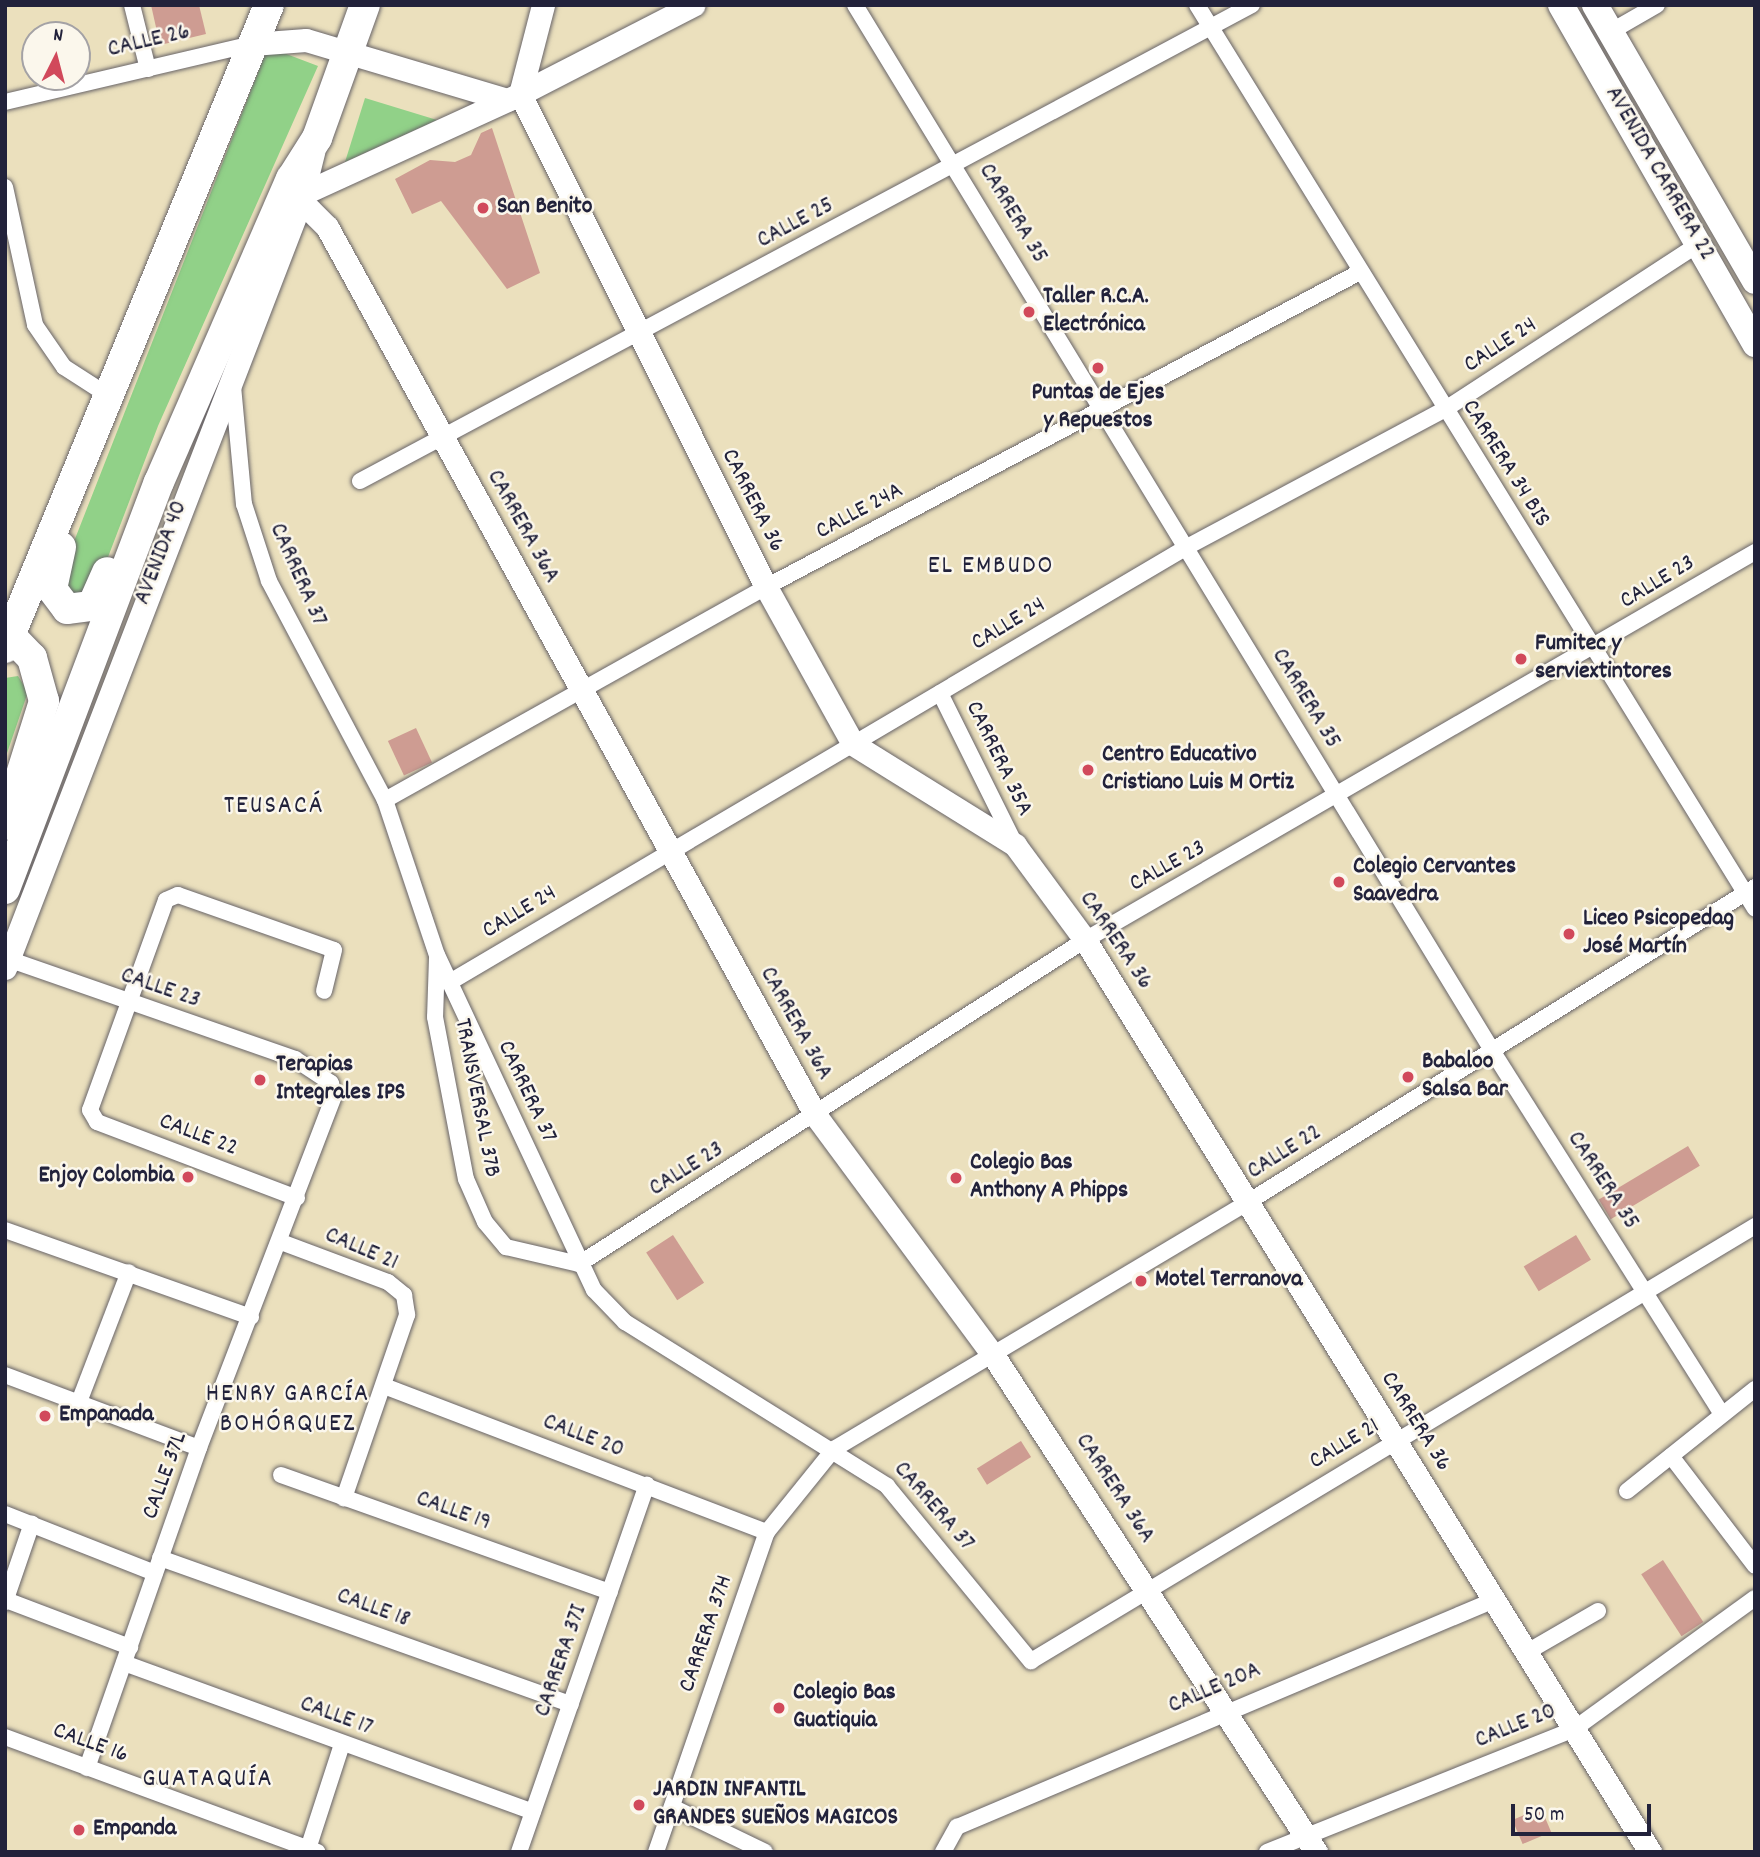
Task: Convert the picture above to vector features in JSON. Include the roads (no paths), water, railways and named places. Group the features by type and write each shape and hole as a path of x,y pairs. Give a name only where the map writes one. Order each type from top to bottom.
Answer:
{"highway":[{"path":"5,825 44,701 32,658 7,638 269,5"},
{"name":"AVENIDA 40","path":"5,889 159,482 291,179 317,138 365,5"},
{"path":"71,485 52,589 59,603 79,611 92,606 99,592 130,508 159,482"}],"main road":[{"name":"AVENIDA CARRERA 22","path":"1561,5 1755,344"},
{"name":"AVENIDA CARRERA 22","path":"1595,5 1755,281"}],"street":[{"path":"132,5 148,69"},
{"path":"513,97 543,5"},
{"path":"302,197 513,97 693,5"},
{"name":"CARRERA 35","path":"855,5 955,164 1493,1052 1721,1413"},
{"name":"CARRERA 34 BIS","path":"1198,5 1593,649 1750,890 1755,909"},
{"name":"CALLE 25","path":"360,481 1252,5"},
{"path":"1611,32 1657,5"},
{"name":"CALLE 26","path":"5,102 252,44 306,40 513,97"},
{"name":"CARRERA 36","path":"513,97 639,334 766,587 853,744 1015,845 1086,940 1650,1852"},
{"name":"AVENIDA 40","path":"6,963 231,370 302,197 317,138"},
{"path":"5,187 35,325 64,366 109,396"},
{"name":"CARRERA 36A","path":"302,197 327,227 816,1116 993,1355 1149,1590 1310,1843"},
{"name":"CALLE 24","path":"450,982 669,849 1187,547 1444,410 1699,244"},
{"name":"CALLE 24A","path":"385,800 581,688 766,587 1360,272"},
{"name":"CARRERA 37","path":"231,370 240,477 260,556 385,800 438,955 579,1264 625,1322 834,1449 903,1501 1031,1661"},
{"name":"CALLE 23","path":"579,1264 816,1116 1086,940 1338,797 1755,552"},
{"name":"CARRERA 35A","path":"940,692 1015,845"},
{"name":"CALLE 22","path":"834,1449 1248,1202 1750,890"},
{"path":"127,1002 166,900 178,895 334,950 324,991"},
{"name":"TRANSVERSAL 37B","path":"438,955 435,1017 466,1179 485,1222 506,1247 579,1264"},
{"name":"CALLE 23","path":"6,963 295,1059 331,1083"},
{"name":"CALLE 22","path":"127,1002 90,1110 97,1122 297,1198"},
{"name":"CALLE 37L","path":"87,1768 199,1448 281,1242 334,1096 331,1083"},
{"name":"CALLE 21","path":"1031,1661 1755,1226"},
{"path":"5,1230 251,1317"},
{"name":"CALLE 21","path":"281,1242 388,1282 404,1295 407,1315 384,1386"},
{"path":"79,1402 129,1272"},
{"path":"5,1375 199,1448"},
{"path":"344,1498 384,1386"},
{"name":"CALLE 20","path":"384,1386 766,1531"},
{"path":"1627,1491 1721,1413 1755,1389"},
{"name":"CARRERA 37H","path":"656,1852 766,1531 834,1449"},
{"path":"1671,1456 1755,1566"},
{"name":"CALLE 19","path":"281,1475 610,1592"},
{"name":"CARRERA 37I","path":"519,1852 648,1485"},
{"name":"CALLE 18","path":"5,1514 571,1704"},
{"path":"32,1523 6,1601 130,1647"},
{"name":"CALLE 20","path":"1268,1852 1310,1843 1574,1729 1755,1598"},
{"name":"CALLE 20A","path":"943,1852 957,1827 1223,1710 1494,1600"},
{"path":"1527,1652 1598,1611"},
{"name":"CALLE 17","path":"124,1663 533,1812"},
{"name":"CALLE 16","path":"5,1737 311,1851"},
{"path":"311,1851 342,1744"},
{"path":"672,1807 765,1852"}],"place":[{"name":"San Benito","path":"483,208"},
{"name":"Taller R.C.A. Electrónica","path":"1029,312"},
{"name":"Puntas de Ejes y Repuestos","path":"1098,368"},
{"name":"Fumitec y serviextintores","path":"1521,659"},
{"name":"Centro Educativo Cristiano Luis M Ortiz","path":"1088,770"},
{"name":"Colegio Cervantes Saavedra","path":"1339,882"},
{"name":"Liceo Psicopedag José Martín","path":"1569,934"},
{"name":"Babaloo Salsa Bar","path":"1408,1077"},
{"name":"Terapias Integrales IPS","path":"260,1080"},
{"name":"Enjoy Colombia","path":"188,1177"},
{"name":"Colegio Bas Anthony A Phipps","path":"956,1178"},
{"name":"Motel Terranova","path":"1141,1281"},
{"name":"Empanada","path":"45,1416"},
{"name":"Colegio Bas Guatiquia","path":"779,1708"},
{"name":"JARDIN INFANTIL GRANDES SUEÑOS MAGICOS","path":"639,1805"},
{"name":"Empanda","path":"79,1830"}],"district":[{"name":"EL EMBUDO","path":"991,567"},
{"name":"TEUSACÁ","path":"274,807"},
{"name":"HENRY GARCÍA BOHÓRQUEZ","path":"288,1410"},
{"name":"GUATAQUÍA","path":"208,1780"}]}
